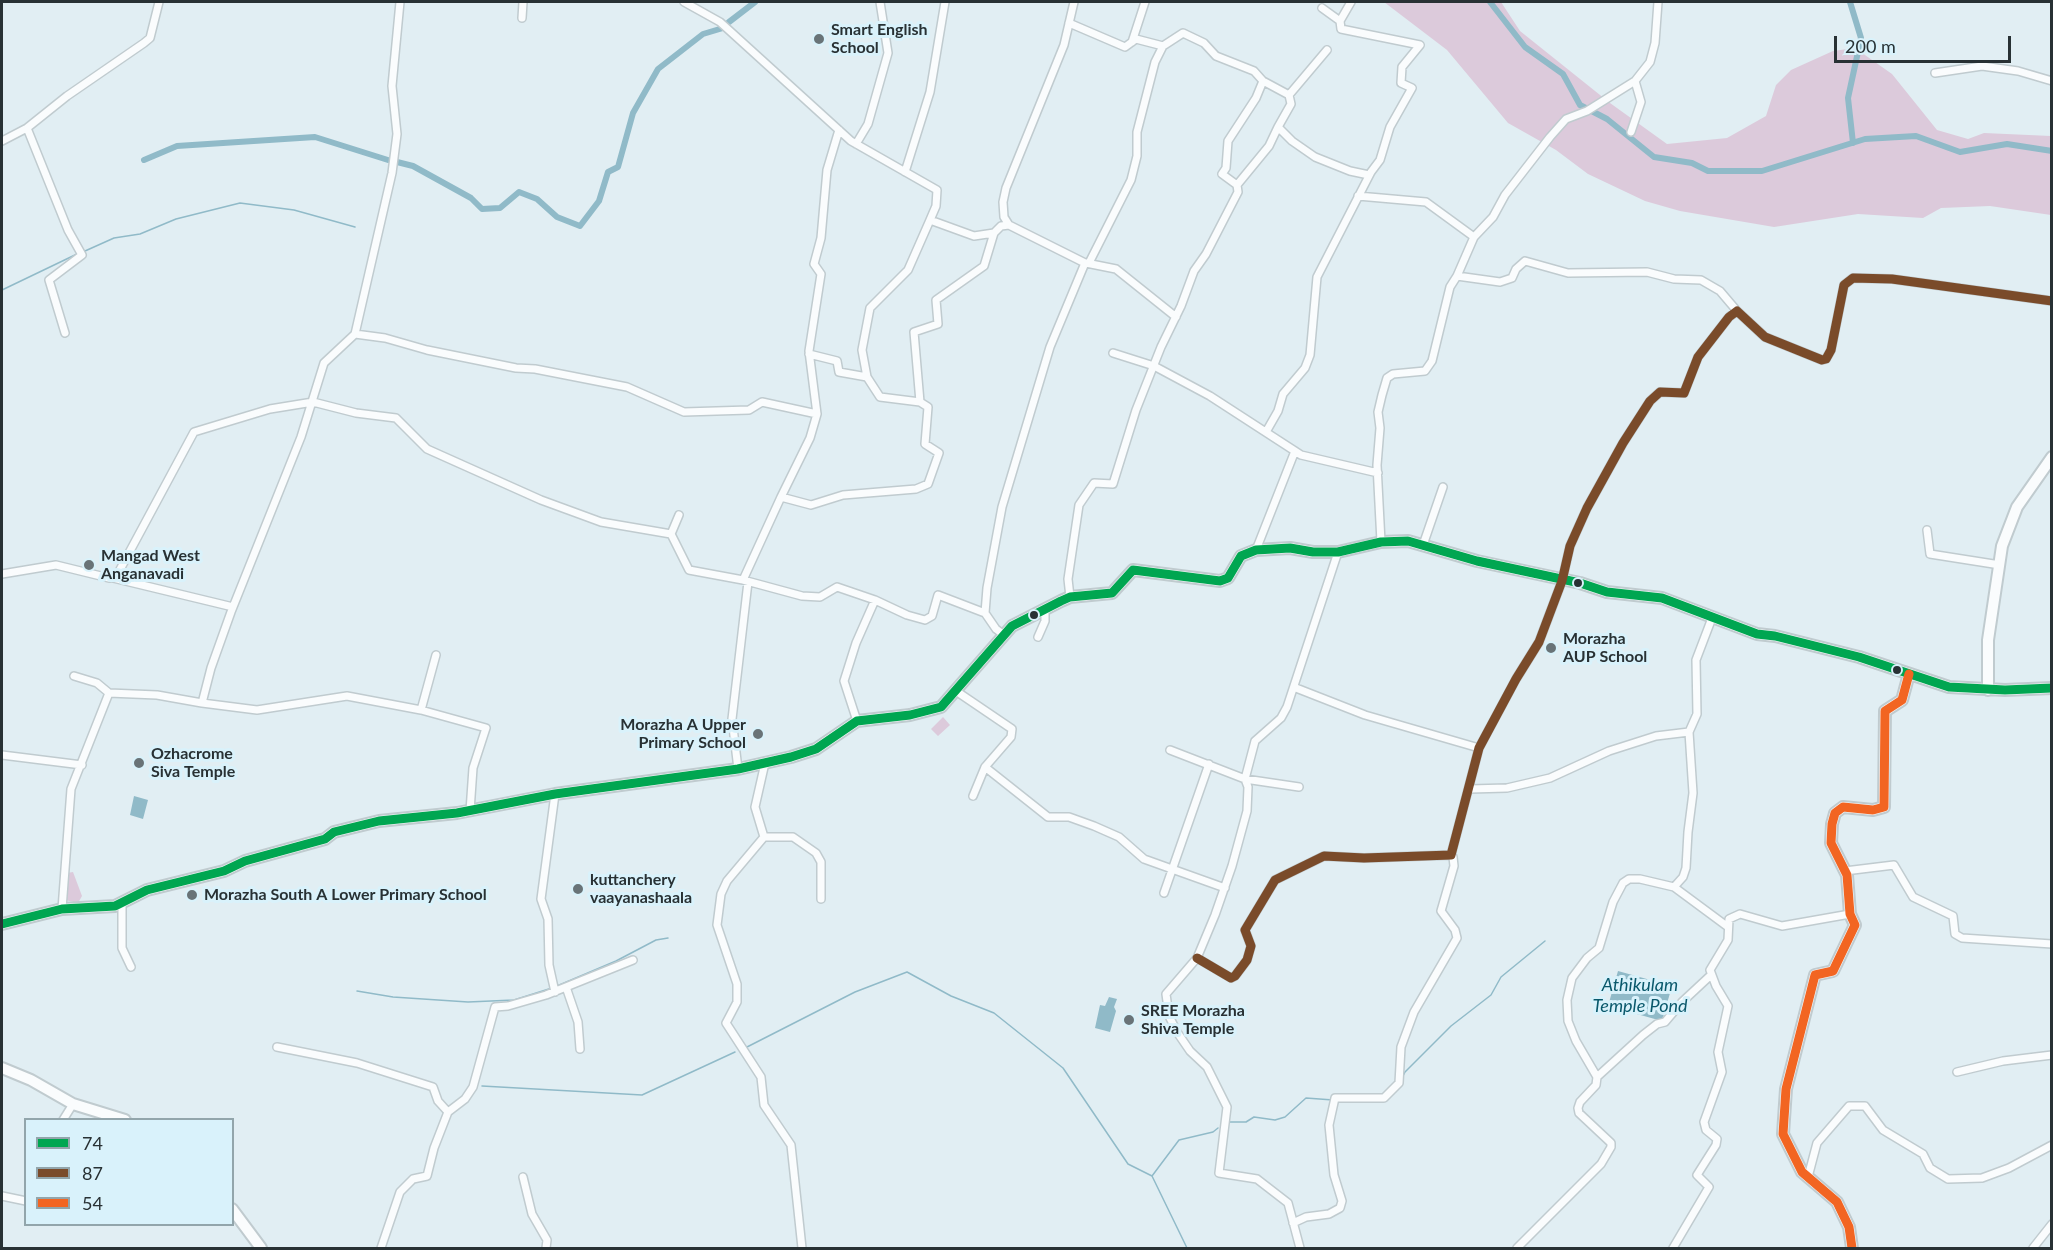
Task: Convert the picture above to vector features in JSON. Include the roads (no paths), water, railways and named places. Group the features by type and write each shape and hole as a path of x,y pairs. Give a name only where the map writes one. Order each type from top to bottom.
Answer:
{"main road":[{"path":"1988,690 1988,640 2002,546 2017,507 2052,457"},
{"path":"2,924 62,909 95,909 122,902 147,890 224,871 245,861 325,839 334,832 411,816 470,811 555,794 738,770 816,749 857,721 910,715 941,707 1018,621 1070,597 1116,591 1124,578 1133,570 1220,581 1228,578 1241,556 1256,550 1290,548 1313,552 1338,552 1381,542 1408,541 1477,561 1562,581 1580,583 1607,592 1662,598 1757,634 1775,636 1859,657 1949,687 1988,690 2052,688"},
{"path":"1852,1248 1849,1227 1837,1202 1802,1172 1783,1134 1786,1089 1815,975 1833,971 1854,930 1855,921 1850,914 1850,891 1845,871 1831,843 1835,813 1843,807 1874,810 1884,807 1885,711 1902,700 1910,674"},
{"path":"2,1068 31,1080 73,1104 122,1118"},
{"path":"234,1212 261,1248"}],"street":[{"path":"2,141 27,128 67,96 150,38 159,2"},
{"path":"202,703 211,668 313,402 324,363 356,334 392,173 397,134 392,86 400,2"},
{"path":"522,18 523,2"},
{"path":"684,2 720,22 856,144 938,190 936,206 908,270 870,308 862,350 867,377 879,397 920,402 928,407 925,444 939,453 928,484 923,488 843,495 811,505 782,497"},
{"path":"856,144 868,124 888,52 880,2"},
{"path":"905,172 930,92 945,2"},
{"path":"1009,225 1003,212 1006,188 1064,45 1074,2"},
{"path":"1132,42 1145,2"},
{"path":"1266,432 1278,411 1283,394 1305,368 1310,355 1317,277 1369,175 1380,160 1390,126 1412,88 1401,83 1402,67 1420,45 1341,29 1340,21 1351,2"},
{"path":"1381,542 1378,411 1387,378 1393,374 1425,371 1432,361 1450,287 1474,237 1493,218 1505,195 1550,137 1566,119 1589,110 1635,81 1650,62 1655,43 1658,2"},
{"path":"1322,8 1340,21"},
{"path":"1069,23 1125,47 1136,39 1163,46"},
{"path":"985,612 987,588 1002,507 1050,347 1087,263 1131,180 1137,156 1137,132 1155,62 1163,46 1183,33 1204,43 1216,56 1254,71 1263,81 1289,95"},
{"path":"1289,95 1327,50"},
{"path":"1935,73 1982,66 2018,71 2052,81"},
{"path":"1070,597 1068,579 1079,505 1094,483 1113,484 1136,410 1194,272 1206,254 1238,192 1237,185 1222,174 1226,168 1228,141 1256,98 1263,81"},
{"path":"1631,132 1641,102 1635,81"},
{"path":"1237,185 1269,146 1291,105 1289,95"},
{"path":"1278,127 1292,141 1315,157 1350,171 1369,175"},
{"path":"27,128 68,230 80,252 50,280 65,333"},
{"path":"738,770 732,719 746,581 810,438 818,414 809,354 821,274 814,264 820,238 827,171 840,130"},
{"path":"1358,196 1426,202 1474,237"},
{"path":"930,220 968,235 994,232"},
{"path":"920,402 914,332 938,324 936,300 984,266 994,232 1000,226 1009,225 1087,263 1122,273 1176,317"},
{"path":"1457,276 1500,282 1512,278 1525,261 1568,273 1647,272 1674,279 1701,280 1720,291 1737,311 1765,337 1822,360 1826,359 1831,350 1844,285 1853,278 1892,279 2052,301"},
{"path":"1450,855 1470,789 1479,748 1539,642 1562,581 1570,546 1587,508 1639,418 1660,392 1684,393 1698,357 1713,336 1737,311"},
{"path":"356,334 386,338 427,350 627,387 684,412 749,410 762,402 818,414"},
{"path":"1113,353 1154,366 1210,396 1295,451 1378,473"},
{"path":"809,354 837,361 839,372 867,377"},
{"path":"112,578 116,577 194,432 270,409 313,402 356,413 396,418 426,449 541,500 601,522 672,534"},
{"path":"1256,550 1295,451"},
{"path":"1424,545 1443,487"},
{"path":"679,515 672,534 689,570 746,581 802,596 820,597 837,587 843,588 907,615 925,620 932,616 935,597 938,595 985,612 996,629 1004,635"},
{"path":"1927,530 1930,554 2000,565"},
{"path":"1300,1248 1288,1203 1257,1179 1219,1173 1227,1107 1207,1067 1190,1051 1177,1032 1169,1016 1166,994 1197,958 1225,888 1247,811 1248,787 1245,779 1255,741 1281,718 1296,688 1338,552"},
{"path":"2,574 56,566 233,607"},
{"path":"857,721 844,681 856,643 875,600"},
{"path":"1038,637 1045,621 1045,610"},
{"path":"1674,887 1678,886 1686,868 1693,793 1689,732 1696,714 1696,660 1712,618"},
{"path":"421,710 436,655"},
{"path":"74,676 97,683 109,693 157,695 257,710 347,696 421,710 486,728 473,768 470,811"},
{"path":"1296,688 1365,715 1479,748"},
{"path":"956,691 1012,729 1011,737 985,767 973,796"},
{"path":"62,909 71,789 109,693"},
{"path":"1470,789 1507,788 1550,778 1609,751 1656,736 1689,732"},
{"path":"1170,750 1245,779 1299,787"},
{"path":"2,755 82,765"},
{"path":"764,837 755,807 765,764"},
{"path":"1164,893 1209,764"},
{"path":"985,767 1048,817 1069,817 1094,826 1119,837 1144,859 1225,888"},
{"path":"554,988 549,965 548,919 542,899 555,794"},
{"path":"802,1248 791,1145 764,1105 761,1077 726,1023 737,1002 737,984 717,925 721,894 727,881 764,837 793,837 816,853 821,862 821,900"},
{"path":"1197,958 1231,978 1235,976 1247,960 1251,946 1245,930 1275,880 1324,855 1364,858 1450,855 1454,857 1454,866 1441,911 1455,930 1457,938 1414,1012 1401,1047 1399,1083 1384,1098 1335,1100 1329,1125 1334,1175 1342,1201 1340,1208 1329,1214 1306,1217 1293,1223"},
{"path":"1845,871 1893,865 1913,897 1953,916 1955,934 1962,938 2052,944"},
{"path":"1517,1248 1601,1164 1611,1147 1611,1143 1579,1113 1580,1102 1596,1085 1597,1077 1576,1041 1568,1021 1567,1000 1572,978 1587,958 1599,948 1612,903 1623,883 1629,879 1640,879 1674,887 1728,927"},
{"path":"122,902 124,910 122,948 131,967"},
{"path":"1673,1248 1709,1190 1707,1184 1699,1179 1698,1172 1717,1139 1706,1130 1704,1122 1722,1072 1718,1052 1728,1006 1710,970 1728,940 1729,919 1740,914 1782,926 1850,914"},
{"path":"381,1248 400,1192 413,1179 427,1176 434,1148 448,1112 465,1099 473,1087 495,1007 508,1006 554,988 566,987 633,960"},
{"path":"1597,1077 1643,1035 1657,1024 1665,1022 1682,1002 1711,975"},
{"path":"566,987 578,1022 580,1049"},
{"path":"277,1047 357,1063 433,1087 438,1101 448,1112"},
{"path":"1957,1072 2003,1060 2052,1055"},
{"path":"64,1118 73,1104"},
{"path":"1808,1177 1817,1143 1849,1106 1865,1106 1883,1130 1923,1154 1930,1168 1948,1179 1982,1178 2009,1168 2052,1145"},
{"path":"523,1177 532,1214 547,1240 546,1248"},
{"path":"2,1196 24,1201"},
{"path":"2033,1248 2052,1224"}],"water":[{"path":"134,796 148,800 143,819 130,815"},
{"name":"Athikulam Temple Pond","path":"1618,971 1672,986 1662,1021 1608,1006"},
{"path":"1109,997 1117,999 1110,1032 1095,1028 1100,1005 1105,1006"}],"waterway":[{"path":"729,22 755,2"},
{"path":"1490,2 1525,47 1563,74 1580,105 1607,119 1654,157 1692,163 1708,171 1762,171 1865,139 1916,136 1960,152 2007,144 2052,151"},
{"path":"1850,2 1861,38 1848,98 1853,143"},
{"path":"397,162 413,166 471,198 482,209 500,208 519,192 537,199 557,217 580,226 599,201 608,172 618,167 633,113 658,69 703,34 723,28"},
{"path":"144,160 177,146 315,137 388,160"},
{"path":"85,251 114,238 140,234 176,219 240,203 294,210 355,227"},
{"path":"2,290 77,254"},
{"path":"557,986 616,961 656,940 668,938"},
{"path":"1402,1078 1405,1072 1451,1026 1491,995 1501,977 1545,941"},
{"path":"747,1047 855,992 907,972 951,996 994,1013 1063,1068 1128,1164 1152,1176 1187,1248"},
{"path":"357,991 393,997 468,1002 514,1000 552,988"},
{"path":"482,1086 642,1095 735,1052"},
{"path":"1230,1122 1246,1122 1254,1117 1275,1120 1285,1117 1306,1098 1333,1100"},
{"path":"1338,1101 1348,1101"},
{"path":"1152,1176 1179,1140 1213,1132 1218,1128"}],"place":[{"name":"Smart English School","path":"819,39"},
{"name":"Mangad West Anganavadi","path":"89,565"},
{"name":"Morazha AUP School","path":"1551,648"},
{"name":"Morazha A Upper Primary School","path":"758,734"},
{"name":"Ozhacrome Siva Temple","path":"139,763"},
{"name":"kuttanchery vaayanashaala","path":"578,889"},
{"name":"Morazha South A Lower Primary School","path":"192,895"},
{"name":"SREE Morazha Shiva Temple","path":"1129,1020"}]}
